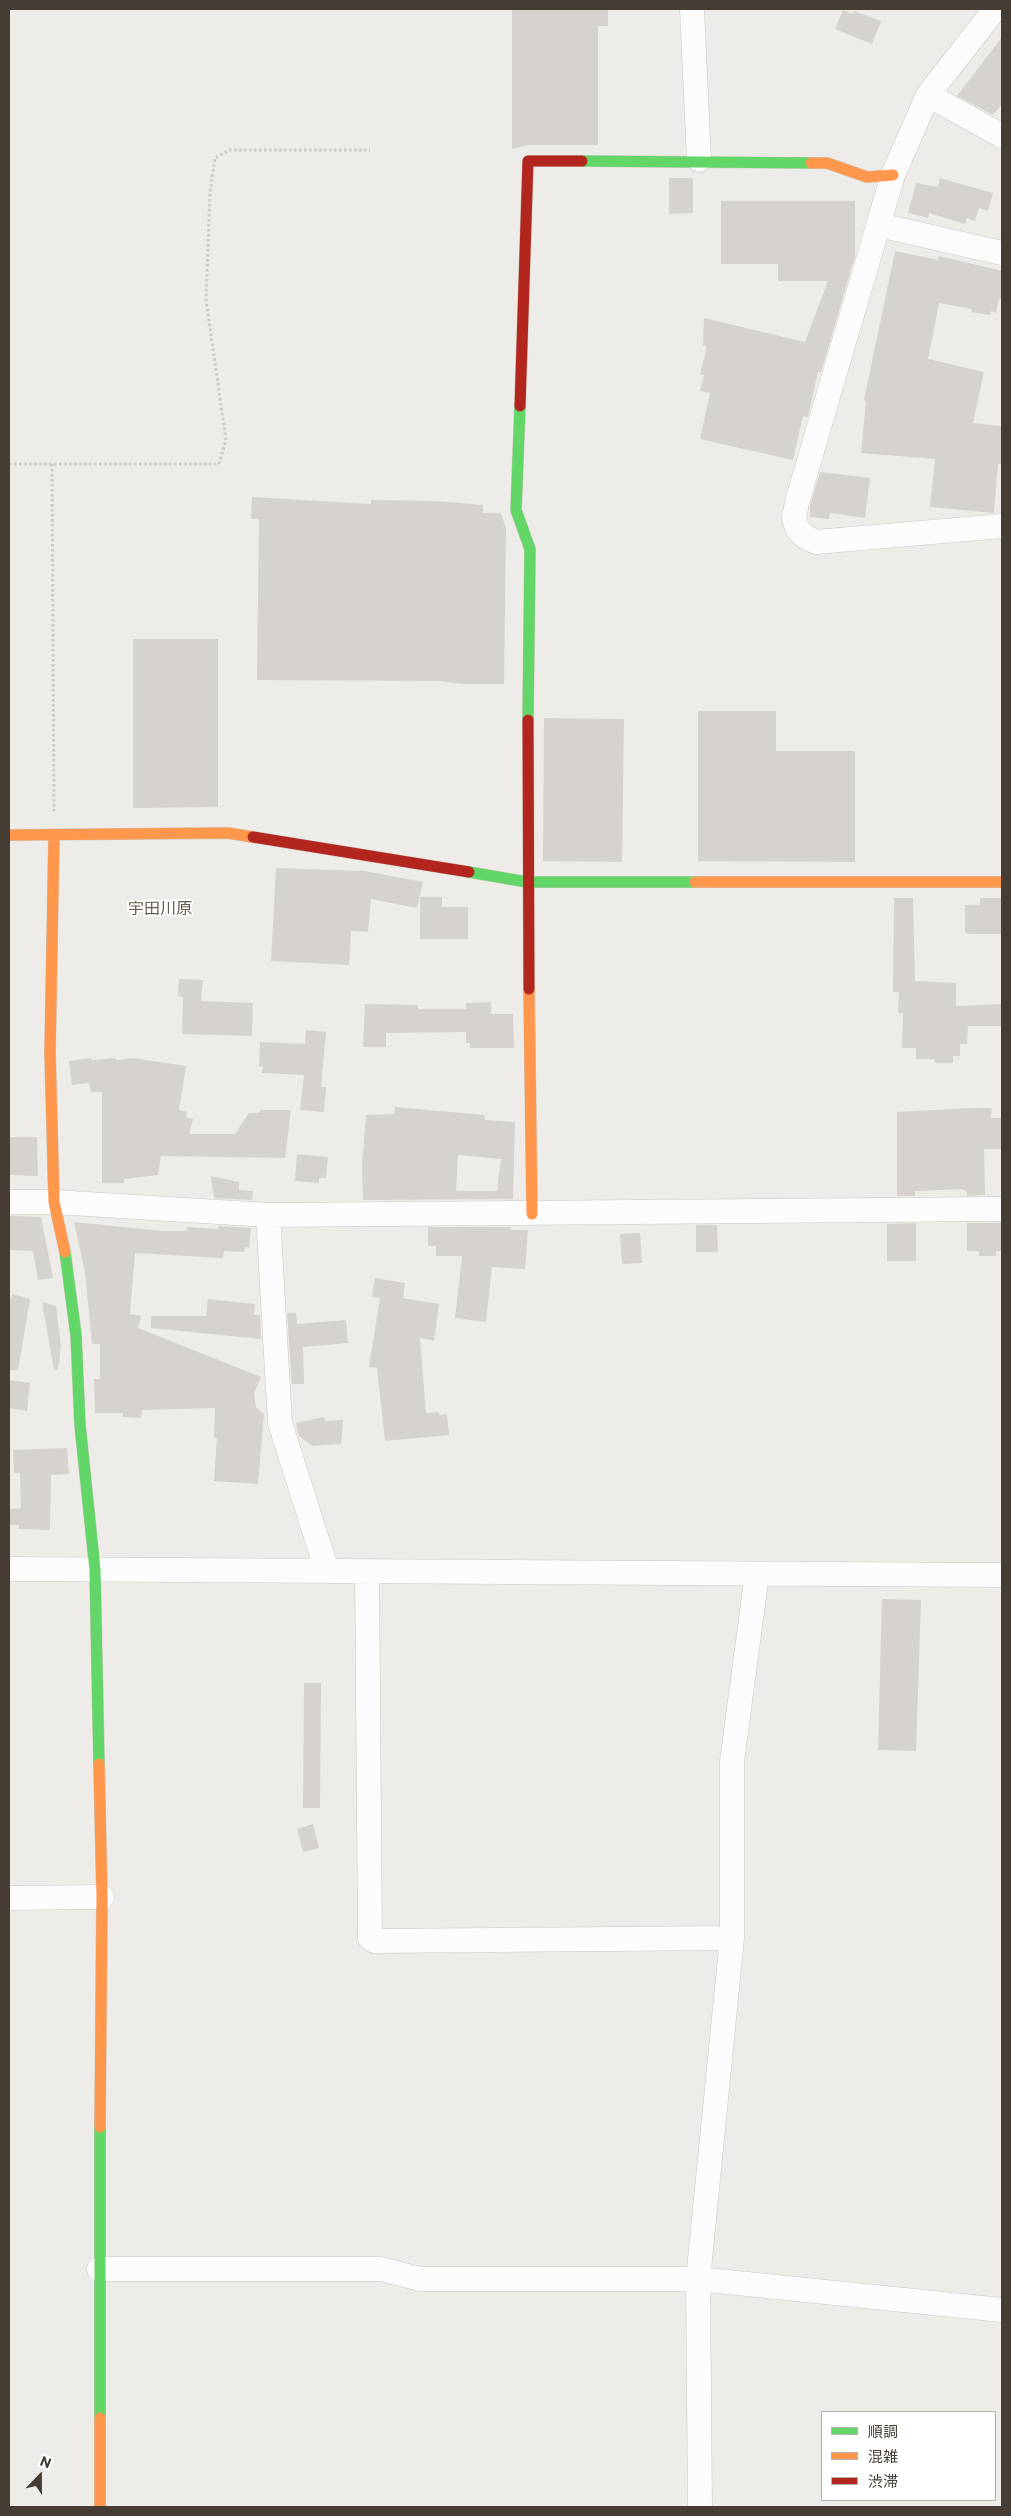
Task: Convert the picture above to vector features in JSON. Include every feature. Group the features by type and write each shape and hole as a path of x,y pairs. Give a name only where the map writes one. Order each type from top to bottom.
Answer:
{"street":[{"path":"692,9 699,160"},
{"path":"995,9 928,96 893,175 797,502 794,518 797,528 804,536 816,542 1002,526"},
{"path":"928,96 1002,136"},
{"path":"532,1214 528,882 530,549 516,510 528,162 699,160 827,163 867,177 893,175"},
{"path":"879,225 1002,254"},
{"path":"9,835 228,832 528,882 1002,882"},
{"path":"54,835 50,1052 54,1202 66,1259 76,1335 80,1425 95,1570 102,1897 99,2269 100,2507"},
{"path":"9,1202 54,1202 268,1216 1002,1208"},
{"path":"268,1216 280,1423 327,1571"},
{"path":"9,1569 1002,1575"},
{"path":"367,1572 370,1938 374,1941 732,1938"},
{"path":"700,2507 698,2279 732,1938 732,1761 757,1574"},
{"path":"9,1898 102,1897"},
{"path":"99,2269 381,2269 420,2280 698,2279 1002,2310"}],"path":[{"path":"9,464 219,464 226,440 206,300 210,192 215,158 229,150 370,150"},
{"path":"52,464 54,835"}],"building":[{"path":"512,9 608,9 608,26 598,26 598,145 528,145 512,149"},
{"path":"843,10 853,14 854,11 881,21 872,44 835,29"},
{"path":"1002,37 1002,104 993,115 957,96"},
{"path":"669,178 693,178 693,213 669,214"},
{"path":"940,178 993,193 988,211 979,208 975,221 967,218 965,224 929,213 928,218 908,213 916,183 938,187"},
{"path":"721,201 855,201 855,256 821,372 818,372 808,417 803,416 793,460 700,439 710,393 700,391 704,375 700,374 707,346 703,345 704,318 805,342 828,281 778,281 778,264 721,264"},
{"path":"895,251 938,260 939,256 1002,271 1002,299 999,299 996,313 991,311 990,315 971,312 972,309 939,303 928,359 984,372 973,423 1002,426 1002,464 998,464 994,513 930,507 935,459 861,453 866,401 864,400"},
{"path":"820,472 870,478 865,518 830,513 829,519 810,517 810,505"},
{"path":"252,497 371,504 371,500 436,501 483,505 483,513 501,513 506,529 504,684 462,684 439,681 257,680 259,519 251,519"},
{"path":"133,639 218,639 218,807 133,808"},
{"path":"698,711 776,711 776,751 855,751 855,862 698,861"},
{"path":"544,718 624,719 622,862 543,861"},
{"path":"276,868 365,871 423,882 417,908 371,899 368,932 351,931 349,965 271,961"},
{"path":"420,897 442,897 442,907 468,907 468,939 420,939"},
{"path":"894,898 913,898 915,981 956,983 956,1006 1002,1004 1002,1026 968,1026 967,1044 960,1044 960,1056 953,1056 953,1063 935,1063 934,1059 916,1059 916,1048 902,1048 903,1013 898,1013 899,992 893,992"},
{"path":"980,898 1002,898 1002,934 970,934 965,932 965,905 980,905"},
{"path":"179,979 203,980 201,1001 253,1003 252,1036 182,1034 183,997 178,996"},
{"path":"491,1002 491,1014 513,1014 514,1048 470,1048 470,1043 466,1043 466,1032 386,1033 386,1047 363,1047 365,1004 418,1005 418,1009 466,1009 466,1003"},
{"path":"306,1030 326,1032 321,1087 326,1087 324,1112 300,1110 304,1075 262,1073 263,1066 259,1067 260,1042 305,1044"},
{"path":"92,1058 91,1060 133,1058 186,1066 179,1110 187,1112 186,1117 193,1119 189,1134 235,1134 249,1113 259,1113 260,1110 291,1110 285,1158 161,1156 158,1175 124,1179 124,1183 102,1183 102,1092 91,1092 89,1083 72,1085 69,1061"},
{"path":"395,1107 485,1115 485,1120 515,1122 513,1199 363,1200 362,1165 366,1115 394,1114","holes":["458,1155 501,1159 497,1191 456,1191"]},
{"path":"992,1108 991,1118 1002,1118 1002,1149 984,1149 985,1195 967,1196 967,1191 962,1189 915,1191 915,1196 897,1196 897,1112"},
{"path":"9,1137 37,1137 38,1176 9,1175"},
{"path":"297,1154 328,1157 326,1178 319,1178 319,1183 295,1181"},
{"path":"211,1176 239,1182 239,1190 253,1191 252,1200 214,1198"},
{"path":"9,1216 41,1217 53,1278 38,1280 33,1251 9,1250"},
{"path":"74,1222 163,1231 186,1231 187,1227 251,1228 249,1248 245,1247 244,1252 224,1251 223,1258 135,1253 130,1314 141,1316 138,1328 261,1377 254,1393 256,1407 264,1414 258,1484 214,1481 217,1438 214,1438 215,1408 142,1410 141,1418 123,1417 123,1413 95,1413 94,1379 100,1379 100,1344 92,1344 85,1272"},
{"path":"916,1223 916,1261 887,1261 887,1224"},
{"path":"967,1223 1002,1223 1002,1251 996,1251 996,1256 979,1256 979,1251 967,1251"},
{"path":"696,1225 717,1225 718,1252 696,1252"},
{"path":"428,1227 511,1227 511,1230 528,1230 525,1269 492,1267 486,1322 455,1318 462,1256 436,1256 436,1246 428,1246"},
{"path":"640,1233 642,1263 622,1264 620,1234"},
{"path":"375,1278 405,1283 403,1298 439,1304 434,1341 420,1338 426,1413 439,1412 439,1415 447,1414 449,1435 385,1441 377,1368 369,1367 380,1298 372,1297"},
{"path":"12,1294 30,1299 18,1370 9,1370 9,1297 12,1298"},
{"path":"208,1299 255,1304 254,1315 260,1315 261,1339 151,1328 151,1316 206,1316"},
{"path":"42,1302 56,1306 61,1346 58,1370 54,1370"},
{"path":"287,1313 296,1313 297,1324 346,1320 348,1343 303,1347 304,1384 292,1384"},
{"path":"9,1380 30,1383 27,1411 9,1408"},
{"path":"324,1417 325,1421 343,1420 341,1444 312,1446 299,1436 296,1423"},
{"path":"67,1448 69,1474 51,1475 50,1530 19,1529 19,1525 10,1525 10,1509 21,1508 20,1473 14,1473 13,1450"},
{"path":"882,1599 921,1600 916,1751 878,1750"},
{"path":"304,1683 321,1683 320,1808 303,1808"},
{"path":"313,1824 319,1848 303,1852 297,1829"}],"traffic: fast":[{"path":"582,161 811,163"},
{"path":"520,406 516,510 530,549 528,720"},
{"path":"469,872 527,882 695,882"},
{"path":"65,1252 76,1335 80,1425 95,1570 99,1764"},
{"path":"100,2127 100,2418"}],"traffic: slow":[{"path":"811,163 827,163 867,177 893,175"},
{"path":"9,835 228,833 253,837"},
{"path":"54,835 50,1052 54,1202 65,1252"},
{"path":"695,882 1002,882"},
{"path":"529,989 532,1214"},
{"path":"99,1764 102,1897 100,2127"},
{"path":"100,2418 100,2507"}],"traffic: jam":[{"path":"520,406 528,161 582,161"},
{"path":"528,720 529,989"},
{"path":"253,837 469,872"}],"district":[{"name":"宇田川原","path":"160,909"}]}
